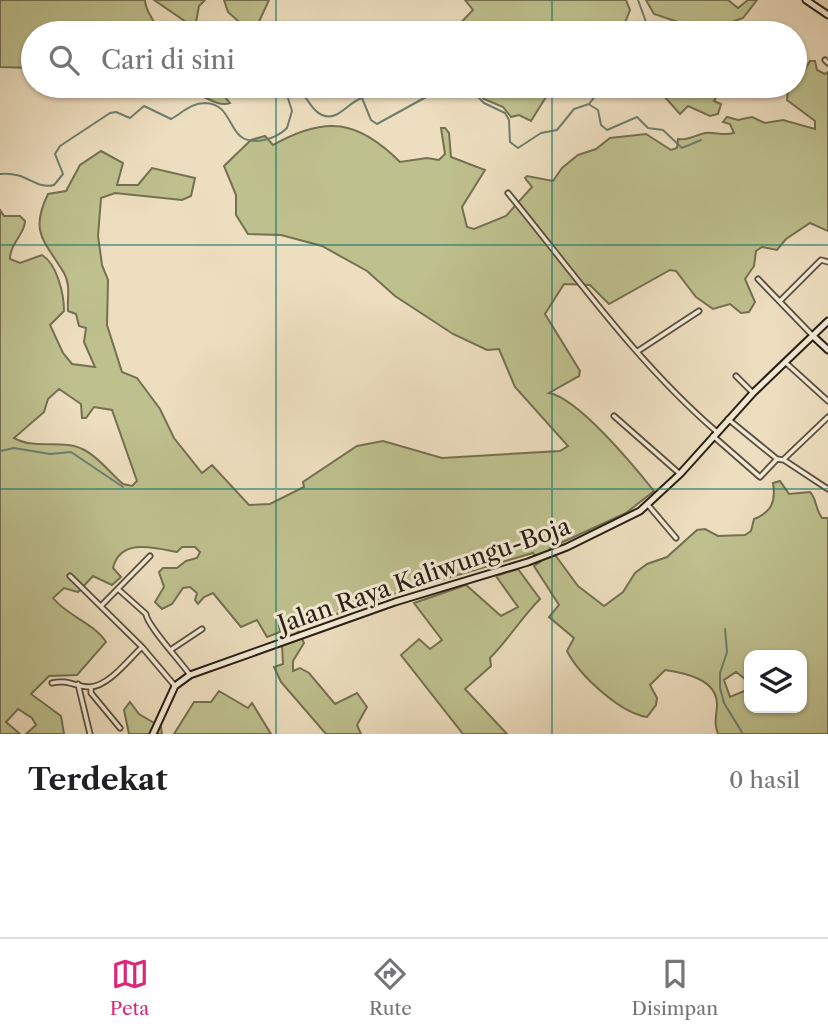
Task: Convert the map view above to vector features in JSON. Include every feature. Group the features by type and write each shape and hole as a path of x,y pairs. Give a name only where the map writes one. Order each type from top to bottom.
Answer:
{"main road":[{"path":"806,0 828,15"},
{"name":"Jalan Raya Kaliwungu-Boja","path":"153,734 176,686 190,675 395,602 538,558 567,547 648,506 753,393 828,321"},
{"path":"813,336 828,350"}],"street":[{"path":"508,194 638,351 715,434 760,477 777,459"},
{"path":"780,301 821,260 828,261"},
{"path":"758,279 813,336"},
{"path":"638,351 699,311"},
{"path":"785,362 828,401"},
{"path":"736,376 753,393"},
{"path":"614,416 680,474"},
{"path":"784,460 828,417"},
{"path":"729,419 777,459 784,460 828,489"},
{"path":"648,506 676,538"},
{"path":"101,606 150,556"},
{"path":"70,576 142,647 176,686"},
{"path":"118,589 146,614 146,621 172,649 190,675"},
{"path":"172,649 202,629"},
{"path":"52,683 62,681 91,687 105,682 142,647"},
{"path":"78,684 90,734"},
{"path":"91,687 91,693 120,728"}],"green space":[{"path":"0,0 145,0 153,21 21,21 21,68 0,67"},
{"path":"154,0 205,0 199,6 196,21 185,21"},
{"path":"224,0 269,0 259,21 238,21 228,12"},
{"path":"465,0 626,0 630,10 626,21 462,21 473,10"},
{"path":"646,0 728,0 738,8 748,0 757,0 743,18 735,21 675,21 654,14"},
{"path":"810,61 815,61 817,70 825,74 828,72 828,231 810,223 786,239 777,250 762,247 756,251 754,266 745,279 755,302 749,312 741,313 730,304 713,309 696,297 676,271 670,270 609,304 590,285 564,284 545,314 580,371 579,376 549,393 575,407 590,420 620,450 654,491 626,513 550,548 578,586 604,606 623,592 635,573 647,564 667,557 697,530 705,529 718,536 745,535 751,531 754,519 765,513 771,505 773,483 780,481 789,494 810,492 822,518 828,518 828,734 718,734 716,697 712,689 699,679 665,670 650,685 657,698 656,705 647,717 613,701 590,681 567,651 574,638 549,617 559,605 534,566 540,562 533,553 393,594 297,628 304,643 293,661 293,671 300,668 309,673 335,704 357,693 367,707 357,725 361,734 326,734 281,682 274,667 283,664 282,645 290,641 283,625 279,625 280,632 267,637 257,620 241,627 213,593 198,604 195,600 197,593 190,587 183,588 172,604 162,609 155,602 164,587 159,572 163,568 177,568 186,561 197,558 200,552 195,547 182,547 177,552 140,547 131,548 117,558 113,568 121,577 112,585 93,576 78,592 64,588 53,598 95,630 106,642 77,675 49,676 31,694 61,716 64,734 26,734 36,725 32,718 18,709 6,722 20,734 0,734 0,210 4,216 20,216 25,221 23,230 12,248 10,259 20,263 42,255 56,272 64,311 50,325 63,353 72,364 95,367 84,342 86,328 79,326 76,314 68,311 68,287 64,273 42,236 40,218 48,194 66,191 80,165 101,151 123,163 117,185 138,185 152,168 195,178 191,196 182,200 115,193 101,198 98,236 102,265 108,280 107,325 122,372 137,378 160,409 174,438 202,473 212,465 249,505 270,504 304,487 303,482 357,446 383,441 442,458 560,451 568,446 515,387 499,349 487,350 453,334 395,296 367,271 322,246 281,235 248,234 236,215 236,195 224,166 251,140 265,136 273,145 309,129 341,127 370,137 400,162 427,158 439,160 445,154 441,128 445,128 449,133 451,157 485,170 462,207 467,227 474,229 506,216 532,187 525,178 527,176 553,181 562,168 578,155 596,149 610,138 646,134 671,150 677,148 678,139 688,139 705,133 734,133 730,124 723,122 727,117 738,120 752,117 765,123 783,120 815,129 815,121 787,100 807,98 807,66","holes":["59,389 81,404 82,418 86,418 94,407 112,410 137,481 132,486 123,484 81,448 29,443 14,438 44,412 48,399"]},
{"path":"207,98 226,98 230,103 225,104"},
{"path":"545,98 531,121 519,115 511,117 503,107 484,99"},
{"path":"666,98 716,98 714,101 721,104 718,114 710,116 688,106 680,114"},
{"path":"518,569 540,599 490,658 491,666 465,689 507,734 463,734 401,655 419,639 430,649 442,640 414,603 466,585 501,616 518,607 496,576"},
{"path":"219,691 248,708 252,703 271,734 174,734 194,702 211,702"},
{"path":"130,702 139,714 161,727 162,734 129,734 124,710"}],"waterway":[{"path":"638,0 646,21"},
{"path":"0,174 17,175 41,185 54,185 63,174 55,154 60,146 110,113 116,112 130,118 144,106 171,119 195,105 215,105 223,110 236,132 243,138 251,141 267,139 287,128 292,111 288,98"},
{"path":"305,98 317,112 328,116 338,114 362,98"},
{"path":"362,98 371,120 377,124 424,98"},
{"path":"479,98 505,113 509,120 510,142 518,148 541,133 557,130 574,109 589,104 594,98"},
{"path":"590,105 598,110 601,125 607,130 637,117 648,128 663,130 682,148 701,140"},
{"path":"0,451 14,448 50,454 71,452 123,487"},
{"path":"725,629 727,652 720,673 720,688 724,703 743,734"}]}
